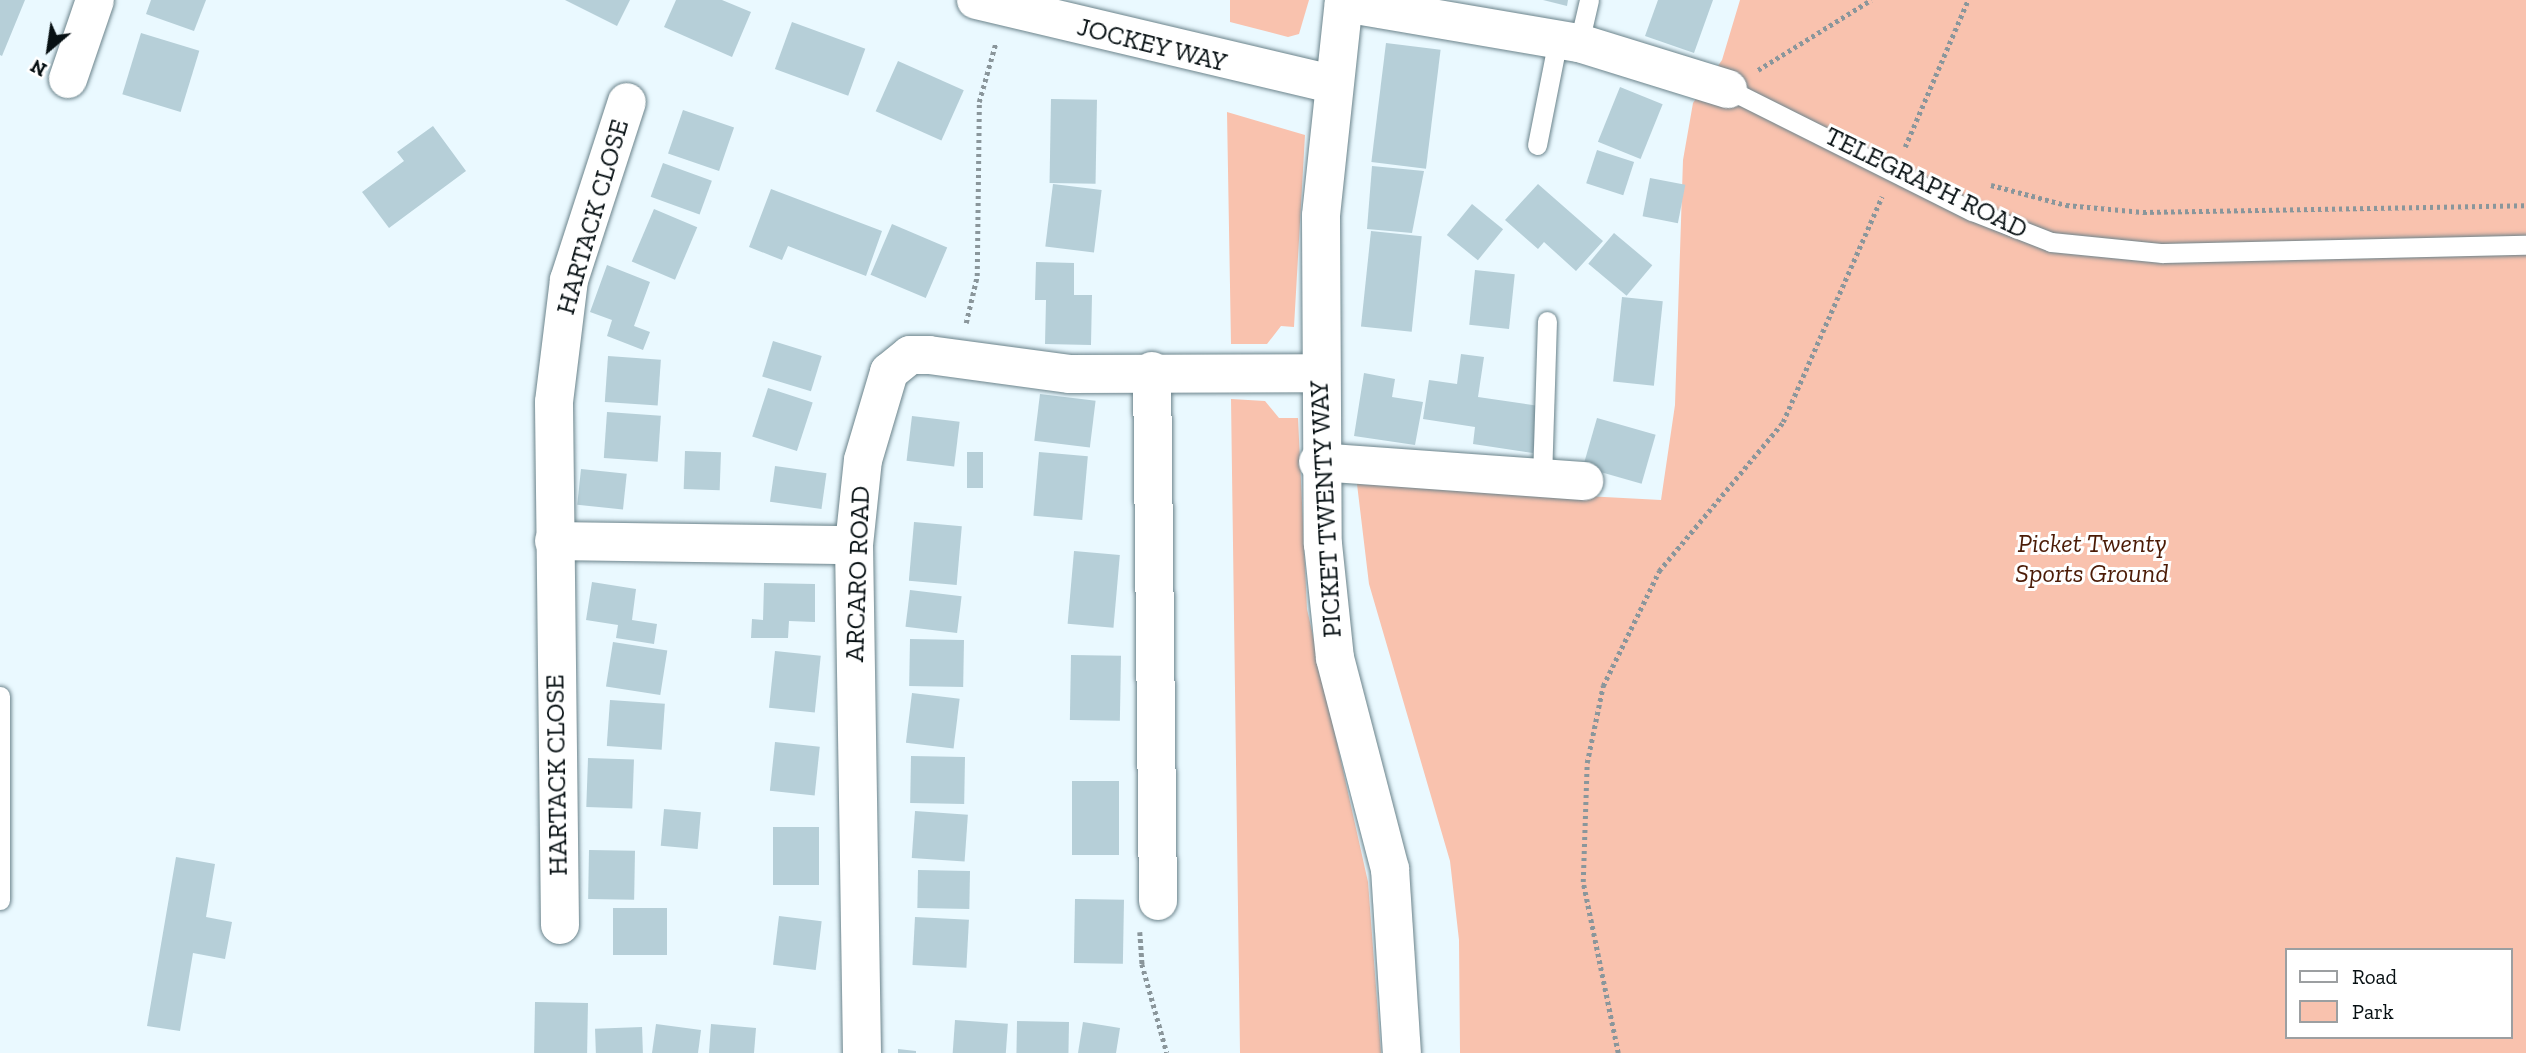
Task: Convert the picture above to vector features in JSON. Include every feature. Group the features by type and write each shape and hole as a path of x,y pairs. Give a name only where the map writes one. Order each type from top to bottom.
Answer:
{"street":[{"path":"68,79 95,0"},
{"name":"TELEGRAPH ROAD","path":"1344,2 1569,41 1744,85"},
{"name":"PICKET TWENTY WAY","path":"1344,2 1330,84 1318,373 1318,462 1335,658 1390,869 1402,1053"},
{"name":"JOCKEY WAY","path":"1015,6 1330,84"},
{"name":"HARTACK CLOSE","path":"560,925 554,402 569,280 627,102"},
{"name":"ARCARO ROAD","path":"862,1053 853,545 880,388 899,360 910,355 1069,374 1152,371 1318,373"},
{"path":"1152,371 1158,901"},
{"path":"1318,462 1584,481"},
{"path":"554,541 853,545"}],"lane":[{"path":"1537,145 1569,41 1588,0"},
{"name":"TELEGRAPH ROAD","path":"1744,85 2009,228 2099,251 2526,245"},
{"path":"1542,479 1547,321"},
{"path":"0,696 0,900"}],"path":[{"path":"1744,85 1749,76 1871,0"},
{"path":"1618,1053 1583,871 1587,764 1603,686 1659,571 1783,422 1968,0"},
{"path":"953,360 977,276 979,102 1015,6"},
{"path":"1893,141 1917,152"},
{"path":"1980,181 2066,205 2143,212 2526,205"},
{"path":"1158,901 1140,932 1142,964 1167,1053"}],"green space":[{"path":"1230,0 1309,0 1299,34 1288,37 1230,22"},
{"name":"Picket Twenty Sports Ground","path":"1740,0 2526,0 2526,1053 1460,1053 1459,940 1450,861 1369,584 1357,484 1661,500 1675,405 1683,160 1693,103 1722,60"},
{"path":"1227,112 1305,135 1294,327 1281,326 1267,344 1231,344"},
{"path":"1231,399 1265,401 1279,418 1298,418 1307,609 1368,882 1381,1053 1240,1053"}],"building":[{"path":"0,0 25,0 2,56 0,55"},
{"path":"151,0 206,0 194,31 146,14"},
{"path":"565,0 630,0 617,26"},
{"path":"676,0 722,0 751,12 732,57 664,27"},
{"path":"1543,0 1568,0 1567,6"},
{"path":"1658,0 1713,0 1694,53 1645,36"},
{"path":"792,22 865,49 848,96 775,69"},
{"path":"141,33 199,51 181,112 122,94"},
{"path":"1386,43 1441,50 1426,169 1371,162"},
{"path":"898,61 964,90 941,141 876,111"},
{"path":"1620,87 1663,104 1641,159 1598,142"},
{"path":"1051,99 1097,100 1096,184 1050,183"},
{"path":"683,110 734,128 719,171 668,153"},
{"path":"433,126 466,171 389,228 362,192 404,161 397,152"},
{"path":"1597,150 1634,162 1623,195 1586,183"},
{"path":"663,163 712,181 700,215 651,197"},
{"path":"1372,166 1424,171 1412,233 1367,229"},
{"path":"1650,178 1685,185 1678,223 1643,216"},
{"path":"1053,184 1102,190 1094,253 1045,247"},
{"path":"1538,184 1603,241 1576,271 1544,242 1538,249 1505,220"},
{"path":"771,189 882,231 866,276 788,246 782,260 749,247"},
{"path":"1472,204 1503,229 1478,260 1447,235"},
{"path":"654,209 697,227 675,280 632,261"},
{"path":"892,224 947,247 926,298 871,275"},
{"path":"1371,231 1422,236 1412,332 1361,326"},
{"path":"1614,233 1652,265 1627,296 1588,264"},
{"path":"1036,262 1074,263 1074,295 1092,295 1091,345 1045,344 1046,300 1035,300"},
{"path":"607,265 650,282 634,326 650,332 643,350 607,336 612,320 590,312"},
{"path":"1475,270 1515,274 1509,329 1469,325"},
{"path":"1622,297 1663,301 1654,386 1613,382"},
{"path":"773,341 822,356 811,391 762,376"},
{"path":"1461,354 1484,357 1478,397 1539,406 1533,453 1473,444 1475,427 1423,419 1429,380 1457,384"},
{"path":"608,356 661,360 658,406 605,402"},
{"path":"1364,373 1395,379 1392,397 1423,402 1415,445 1354,436"},
{"path":"768,388 813,403 797,451 752,437"},
{"path":"1040,394 1096,401 1090,447 1034,441"},
{"path":"607,412 661,416 658,462 604,458"},
{"path":"912,416 960,422 954,467 907,461"},
{"path":"1597,418 1656,435 1642,484 1583,467"},
{"path":"685,451 721,452 720,490 684,489"},
{"path":"967,452 983,452 983,488 967,488"},
{"path":"1039,452 1088,456 1082,520 1033,516"},
{"path":"775,466 826,473 821,509 770,502"},
{"path":"581,469 627,474 623,510 577,505"},
{"path":"914,522 962,526 957,585 909,581"},
{"path":"1074,551 1120,555 1113,628 1068,624"},
{"path":"592,582 636,589 632,620 657,624 654,644 616,638 618,625 586,620"},
{"path":"764,583 815,584 815,622 789,621 788,638 751,638 752,619 763,620"},
{"path":"910,590 962,596 957,633 905,627"},
{"path":"910,639 964,640 963,687 909,686"},
{"path":"613,642 667,651 660,695 606,686"},
{"path":"775,651 821,656 815,712 769,708"},
{"path":"1071,655 1121,656 1120,721 1070,720"},
{"path":"912,693 960,699 954,748 906,743"},
{"path":"610,700 665,704 662,750 607,746"},
{"path":"775,742 820,747 815,795 770,791"},
{"path":"911,756 965,757 964,804 910,803"},
{"path":"588,758 634,760 632,809 586,807"},
{"path":"1072,781 1119,781 1119,855 1072,855"},
{"path":"664,809 701,812 698,849 661,846"},
{"path":"915,811 968,815 965,862 912,858"},
{"path":"773,827 819,827 819,885 773,885"},
{"path":"589,850 635,851 634,900 588,899"},
{"path":"176,857 215,864 206,917 232,922 225,959 193,953 180,1031 147,1026"},
{"path":"918,870 970,871 969,909 917,908"},
{"path":"1075,899 1124,900 1123,964 1074,963"},
{"path":"613,908 667,908 667,955 613,955"},
{"path":"779,916 822,921 816,970 773,965"},
{"path":"915,917 969,920 966,968 912,965"},
{"path":"535,1002 588,1003 587,1053 534,1053"},
{"path":"955,1020 1008,1024 1006,1053 953,1053"},
{"path":"1017,1021 1069,1022 1068,1053 1016,1053"},
{"path":"1083,1022 1120,1028 1116,1053 1078,1053"},
{"path":"656,1024 701,1030 698,1053 652,1053"},
{"path":"711,1024 756,1028 754,1053 709,1053"},
{"path":"642,1027 643,1053 596,1053 595,1029"},
{"path":"898,1049 916,1051 916,1053 898,1053"}]}
